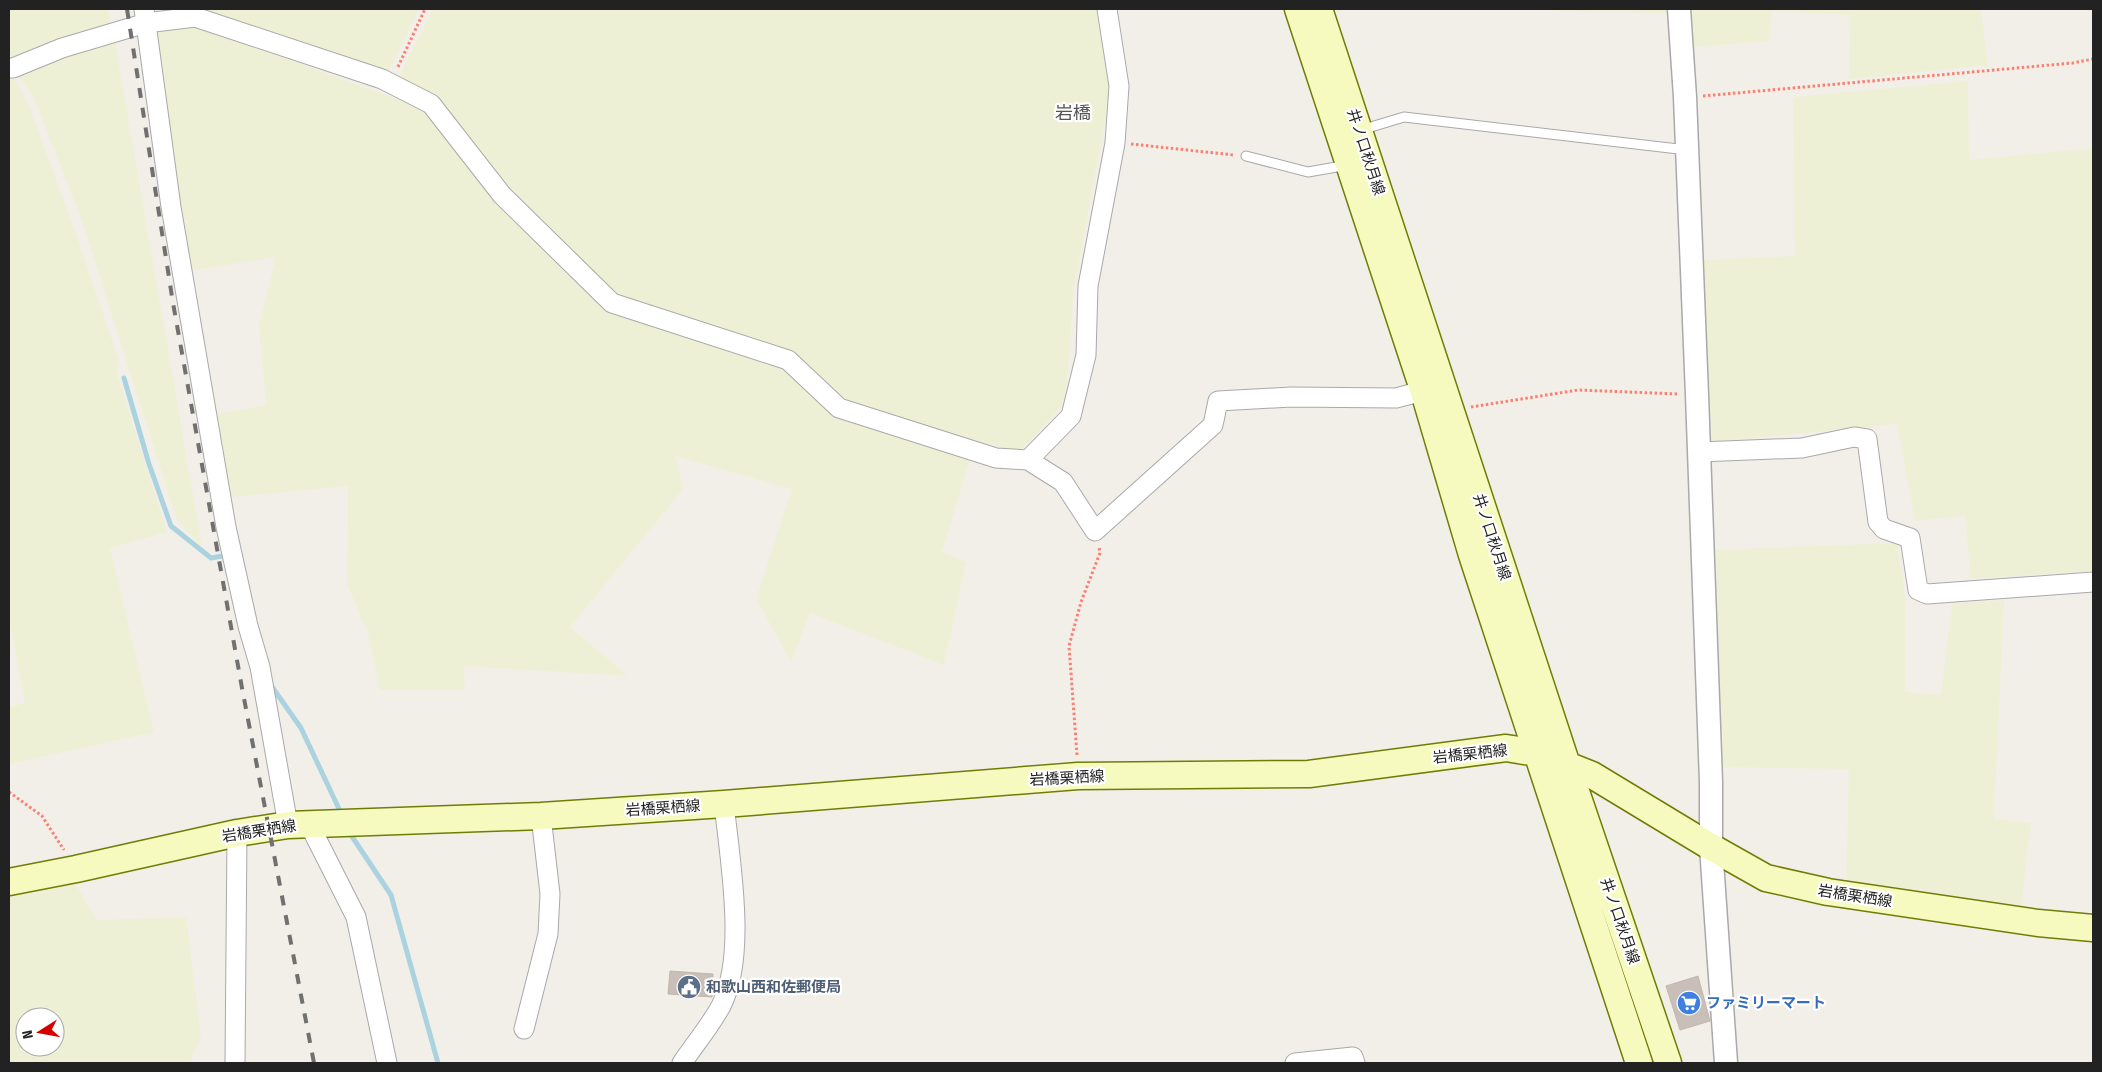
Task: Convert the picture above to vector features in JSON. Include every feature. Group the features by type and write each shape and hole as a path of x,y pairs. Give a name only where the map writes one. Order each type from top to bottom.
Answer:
{"main road":[{"name":"井ノ口秋月線","path":"1298,9 1349,165 1433,388 1451,412 1567,765 1668,1063"},
{"name":"井ノ口秋月線","path":"1319,9 1359,130 1433,388 1472,555 1639,1063"},
{"name":"岩橋栗栖線","path":"9,882 237,833 299,824 541,816 724,804 1078,776 1309,774 1506,748 1537,753 1592,775 1766,878 1828,892 2038,923 2093,928"}],"street":[{"path":"1028,460 1071,416 1086,355 1088,286 1115,143 1120,86 1108,9"},
{"path":"1679,9 1685,97 1697,395 1711,782 1711,847 1726,1063"},
{"path":"145,16 170,207 224,518 248,626 260,666 299,824 356,917 387,1063"},
{"path":"9,68 145,16 194,17 382,79 431,104 502,195 612,303 788,360 839,408 996,458 1028,460 1063,482 1096,531 1213,425 1218,401 1291,397 1396,398 1433,388"},
{"path":"1699,452 1802,448 1854,437 1867,439 1878,522 1884,529 1910,538 1918,590 1927,594 2093,582"},
{"path":"682,1063 721,1005 730,976 736,927 724,804"},
{"path":"524,1029 548,934 550,894 541,816"},
{"path":"235,1063 237,833"},
{"path":"1295,1063 1353,1057 1355,1063"}],"lane":[{"path":"1359,130 1404,117 1687,150"},
{"path":"1246,156 1308,172 1349,165"}],"path":[{"path":"391,84 425,9"},
{"path":"1685,97 2073,63 2093,59"},
{"path":"1115,143 1246,156"},
{"path":"1451,412 1475,406 1578,390 1697,395"},
{"path":"1078,776 1069,646 1081,602 1100,553 1096,531"},
{"path":"9,792 42,816 76,869"}],"green space":[{"path":"9,9 108,9 110,26 12,61 9,49"},
{"path":"193,9 419,9 388,72"},
{"path":"433,9 1097,9 1111,87 1074,288 1065,403 1019,452 843,402 791,354 615,296 506,183 437,101 398,79"},
{"path":"1484,9 1666,9 1667,13"},
{"path":"1691,9 1981,9 1988,65 1849,79 1850,15 1772,11 1770,41 1693,47"},
{"path":"191,24 424,109 612,313 784,367 841,418 971,455 942,552 966,562 944,665 810,613 791,662 756,599 792,489 675,456 683,489 570,627 628,676 464,666 465,690 380,690 368,633 347,584 348,486 231,497 214,415 266,405 259,325 276,257 189,271 153,28"},
{"path":"114,36 202,547 177,520 82,221 34,98 16,72"},
{"path":"9,73 11,73 29,106 74,228 120,364 116,371 167,532 110,548 154,732 9,764 9,707 25,703 9,617"},
{"path":"1968,81 1969,160 2093,148 2093,571 1971,579 1965,516 1915,521 1897,424 1712,442 1703,260 1795,256 1793,97"},
{"path":"1897,543 1905,595 1905,692 1941,695 1952,604 2004,600 1994,819 2031,823 2021,906 1846,880 1849,769 1722,767 1716,550"},
{"path":"73,880 97,920 186,917 201,1037 190,1063 9,1063 9,897"}],"building":[{"path":"670,971 713,974 712,997 668,994"},
{"name":"ファミリーマート","path":"1698,976 1710,1021 1680,1030 1666,986"}],"waterway":[{"path":"124,378 149,464 171,526 211,558 228,555 228,557"},
{"path":"270,684 301,728 340,811"},
{"path":"351,835 391,895 438,1063"}],"railway":[{"path":"127,9 173,303 242,688 314,1063"}],"place":[{"name":"和歌山西和佐郵便局","path":"689,987"},
{"name":"ファミリーマート","path":"1689,1003"}],"district":[{"name":"岩橋","path":"1073,113"}]}
